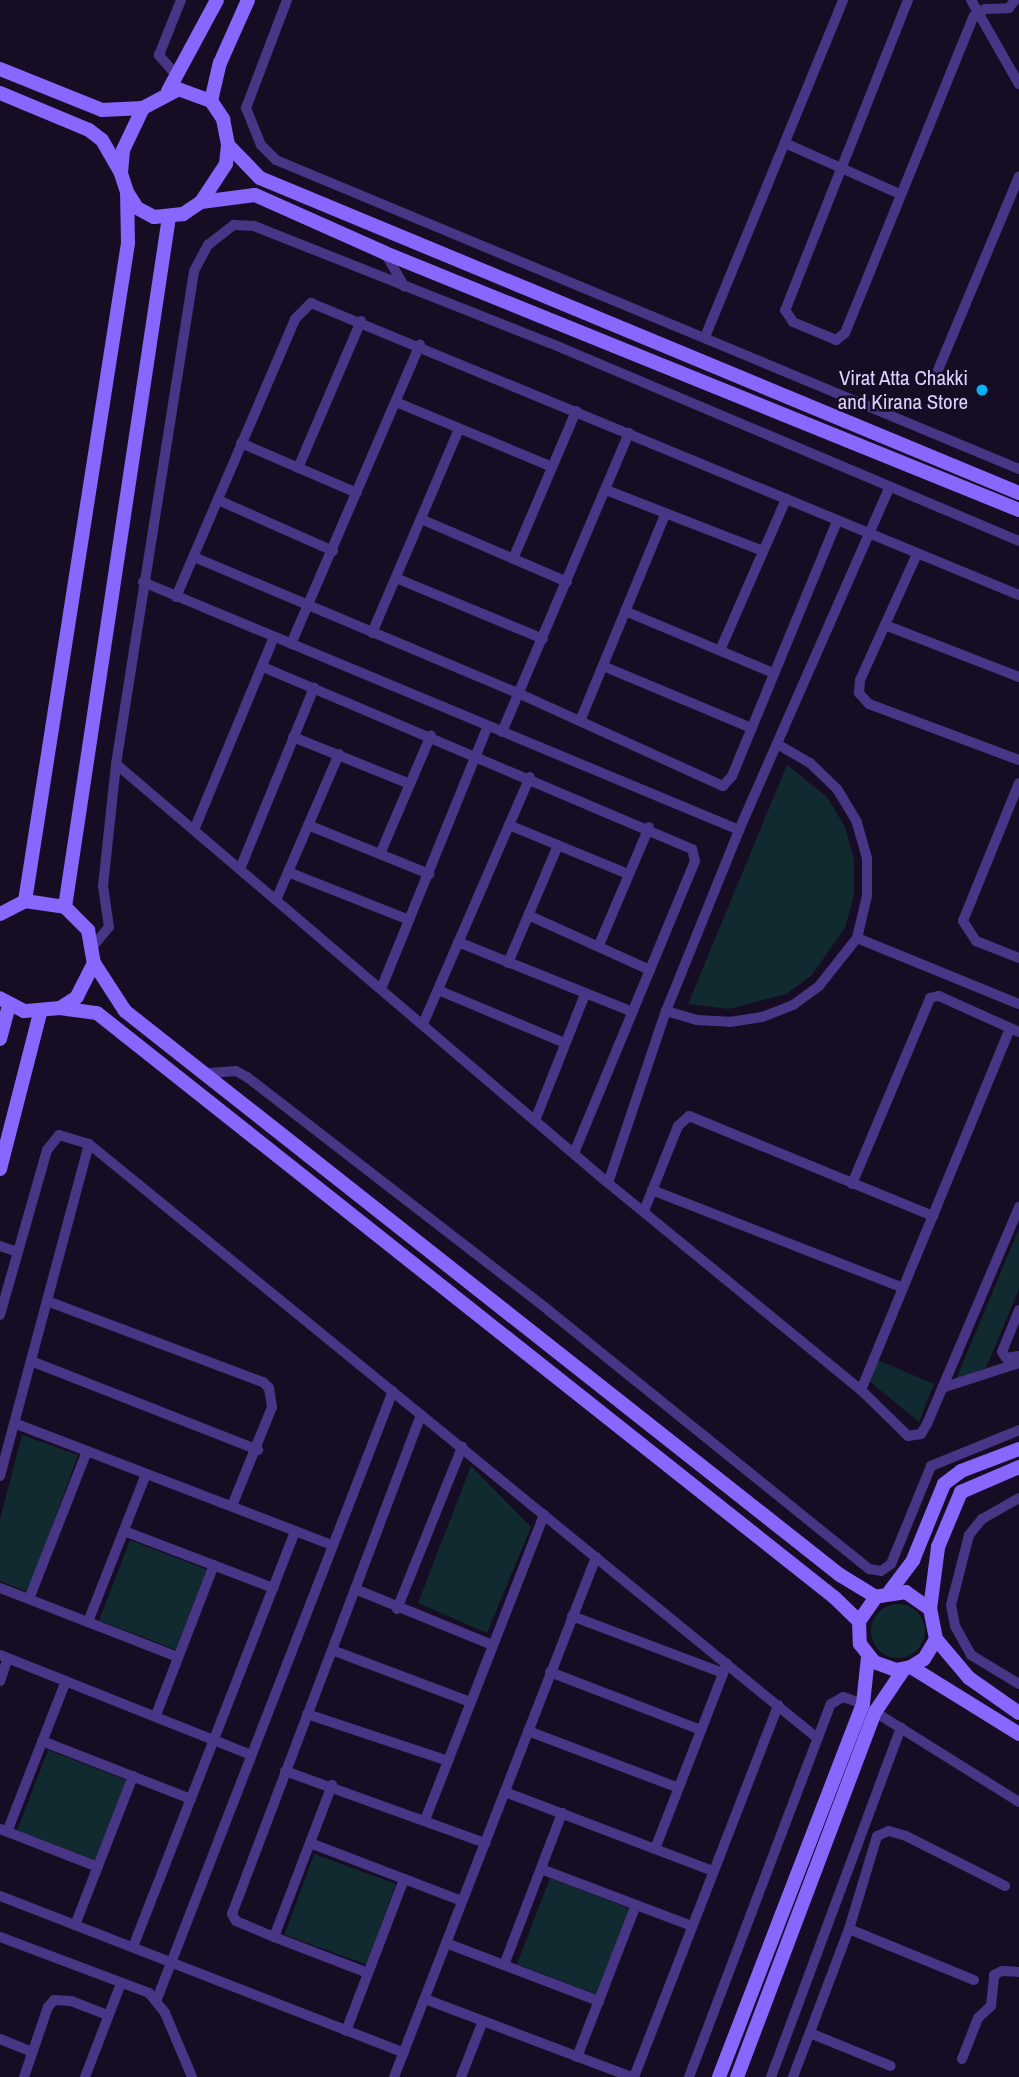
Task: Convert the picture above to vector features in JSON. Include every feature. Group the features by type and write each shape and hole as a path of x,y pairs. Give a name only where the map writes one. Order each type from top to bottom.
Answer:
{"street":[{"path":"177,76 159,55 180,0"},
{"path":"121,173 131,126 143,108 168,91 217,0"},
{"path":"211,101 220,63 247,0"},
{"path":"287,0 247,98 248,117 261,145 276,160 419,223 705,337 1019,469"},
{"path":"705,337 787,144 843,0"},
{"path":"908,0 785,310 793,322 840,339 978,12"},
{"path":"971,0 1019,83"},
{"path":"978,12 1009,8 1015,0"},
{"path":"0,69 102,110 143,108"},
{"path":"168,91 190,91 211,101 223,119 228,145 216,185 201,202"},
{"path":"0,93 89,130 107,148 137,208 154,216 169,217 201,202 255,195 385,253 1019,510"},
{"path":"787,144 900,194"},
{"path":"228,145 260,178 1019,493"},
{"path":"938,370 1019,176"},
{"path":"0,914 13,902 128,243 127,191"},
{"path":"65,907 169,217"},
{"path":"412,240 419,223"},
{"path":"93,946 109,927 103,886 116,764 194,271 208,245 234,225 254,226 550,343 1019,541"},
{"path":"385,253 405,287"},
{"path":"176,597 241,443 303,308 311,303 420,345 1019,595"},
{"path":"298,468 361,321"},
{"path":"291,644 420,345"},
{"path":"396,402 552,467"},
{"path":"513,559 576,411"},
{"path":"372,632 459,429"},
{"path":"502,732 629,433"},
{"path":"241,443 357,493"},
{"path":"608,1182 666,1011 739,830 889,488"},
{"path":"606,490 763,551"},
{"path":"720,648 786,499"},
{"path":"218,500 333,551"},
{"path":"580,721 666,515"},
{"path":"421,519 567,582"},
{"path":"194,557 520,694 723,786 732,776 749,727 837,521"},
{"path":"917,554 860,680 862,698 1019,760"},
{"path":"396,578 543,639"},
{"path":"143,582 272,639 291,644 739,830"},
{"path":"625,611 720,648 773,673"},
{"path":"885,625 1019,677"},
{"path":"194,830 263,667 272,639"},
{"path":"603,666 749,727"},
{"path":"263,667 649,827 687,845 695,854 634,1012 575,1151"},
{"path":"240,869 314,688"},
{"path":"381,989 488,726"},
{"path":"380,854 431,736"},
{"path":"293,737 410,785"},
{"path":"666,1011 697,1020 730,1022 762,1017 793,1005 819,986 857,938 867,897 867,858 857,822 828,780 810,763 777,744"},
{"path":"276,900 339,754"},
{"path":"116,764 575,1151 608,1182 861,1390 908,1436 921,1434 1016,1221 1019,1207"},
{"path":"423,1024 530,777"},
{"path":"1018,789 963,921 976,941 1019,958"},
{"path":"308,825 429,874"},
{"path":"509,825 628,874"},
{"path":"599,945 649,827"},
{"path":"508,963 558,845"},
{"path":"288,872 410,920"},
{"path":"13,902 65,907 83,924 93,946 93,962 88,981 61,1008"},
{"path":"528,915 650,970"},
{"path":"857,938 1019,1004"},
{"path":"458,942 634,1012"},
{"path":"93,962 125,1011 208,1073 840,1575 876,1597"},
{"path":"438,990 565,1043"},
{"path":"536,1118 585,994"},
{"path":"852,1184 930,998 939,996 1015,1030 933,1216 861,1390"},
{"path":"0,1039 4,1001 40,1013 61,1008 97,1013 859,1621"},
{"path":"0,1169 40,1013"},
{"path":"208,1073 236,1071 247,1077 548,1310 869,1569 881,1571 891,1564 931,1466 1019,1430"},
{"path":"644,1210 678,1126 690,1116 933,1216"},
{"path":"0,1315 54,1138 66,1135 89,1144 544,1514 725,1668 778,1705 817,1738"},
{"path":"0,1476 89,1144"},
{"path":"652,1190 903,1287"},
{"path":"0,1246 18,1252"},
{"path":"47,1301 263,1382 273,1399 258,1450 232,1506"},
{"path":"1019,1310 1002,1352 1006,1358 1019,1356"},
{"path":"31,1361 258,1450"},
{"path":"942,1388 1019,1363"},
{"path":"157,1999 393,1391"},
{"path":"368,1973 274,1937 231,1917 421,1415"},
{"path":"14,1423 331,1545"},
{"path":"397,1609 462,1447"},
{"path":"1019,1449 951,1477 909,1568 890,1591 876,1597 859,1621 860,1644 868,1657 888,1669 907,1668 1019,1734"},
{"path":"29,1600 87,1451"},
{"path":"1019,1467 961,1492 946,1524 932,1571 930,1609 936,1639 969,1678 1019,1713"},
{"path":"88,1622 146,1474"},
{"path":"1019,1497 982,1519 968,1537 952,1592 955,1626 971,1655 1019,1684"},
{"path":"425,1820 544,1514"},
{"path":"909,1521 927,1527"},
{"path":"946,1524 968,1537"},
{"path":"124,1531 273,1588"},
{"path":"133,1947 295,1531"},
{"path":"394,2077 596,1557"},
{"path":"156,1715 214,1565"},
{"path":"0,1588 178,1657"},
{"path":"355,1589 397,1609 492,1645"},
{"path":"890,1591 913,1594 930,1609"},
{"path":"572,1616 725,1668"},
{"path":"719,2077 869,1708 907,1668 924,1659 936,1639"},
{"path":"332,1650 470,1702"},
{"path":"0,1681 4,1657 215,1738 251,1755"},
{"path":"737,2077 869,1708 868,1657"},
{"path":"655,1849 725,1668"},
{"path":"550,1672 701,1730"},
{"path":"66,1681 4,1830 98,1867"},
{"path":"689,2077 817,1738 837,1698 869,1708 1019,1802"},
{"path":"425,1999 632,2077 778,1705"},
{"path":"307,1714 447,1761"},
{"path":"771,2077 901,1727"},
{"path":"528,1731 679,1788"},
{"path":"42,1741 191,1798"},
{"path":"285,1771 332,1785 485,1843"},
{"path":"75,1925 134,1776"},
{"path":"274,1937 332,1785"},
{"path":"505,1791 713,1871"},
{"path":"504,1965 562,1813"},
{"path":"793,2077 849,1930 877,1836 882,1832 906,1836 1004,1886"},
{"path":"310,1843 462,1901"},
{"path":"541,1869 692,1926"},
{"path":"346,2031 404,1879"},
{"path":"0,1896 133,1947 169,1964 404,2053"},
{"path":"577,2057 636,1905"},
{"path":"849,1930 974,1980"},
{"path":"0,1937 157,1999 192,2077"},
{"path":"446,1943 599,2001"},
{"path":"962,2059 978,2018 991,2006 994,1975 1002,1970 1019,1972"},
{"path":"85,2077 121,1983"},
{"path":"24,2077 54,2000 71,2001 108,2015"},
{"path":"461,2077 483,2021"},
{"path":"810,2033 891,2066"},
{"path":"0,2039 33,2052"}],"green space":[{"path":"787,765 827,797 845,827 854,860 854,895 845,928 811,976 786,994 729,1009 688,1004"},
{"path":"1019,1229 1019,1289 986,1368 956,1379"},
{"path":"878,1360 934,1384 919,1422 869,1381"},
{"path":"22,1435 78,1455 28,1592 0,1581 0,1519"},
{"path":"471,1466 531,1527 487,1633 418,1603"},
{"path":"130,1540 207,1569 176,1650 99,1620"},
{"path":"898,1604 917,1612 925,1631 917,1650 898,1658 879,1650 871,1631 879,1612"},
{"path":"48,1750 127,1780 97,1861 17,1830"},
{"path":"314,1854 396,1884 366,1965 285,1935"},
{"path":"550,1878 629,1908 596,1994 517,1964"}],"place":[{"name":"Virat Atta Chakki and Kirana Store","path":"982,390"}]}
